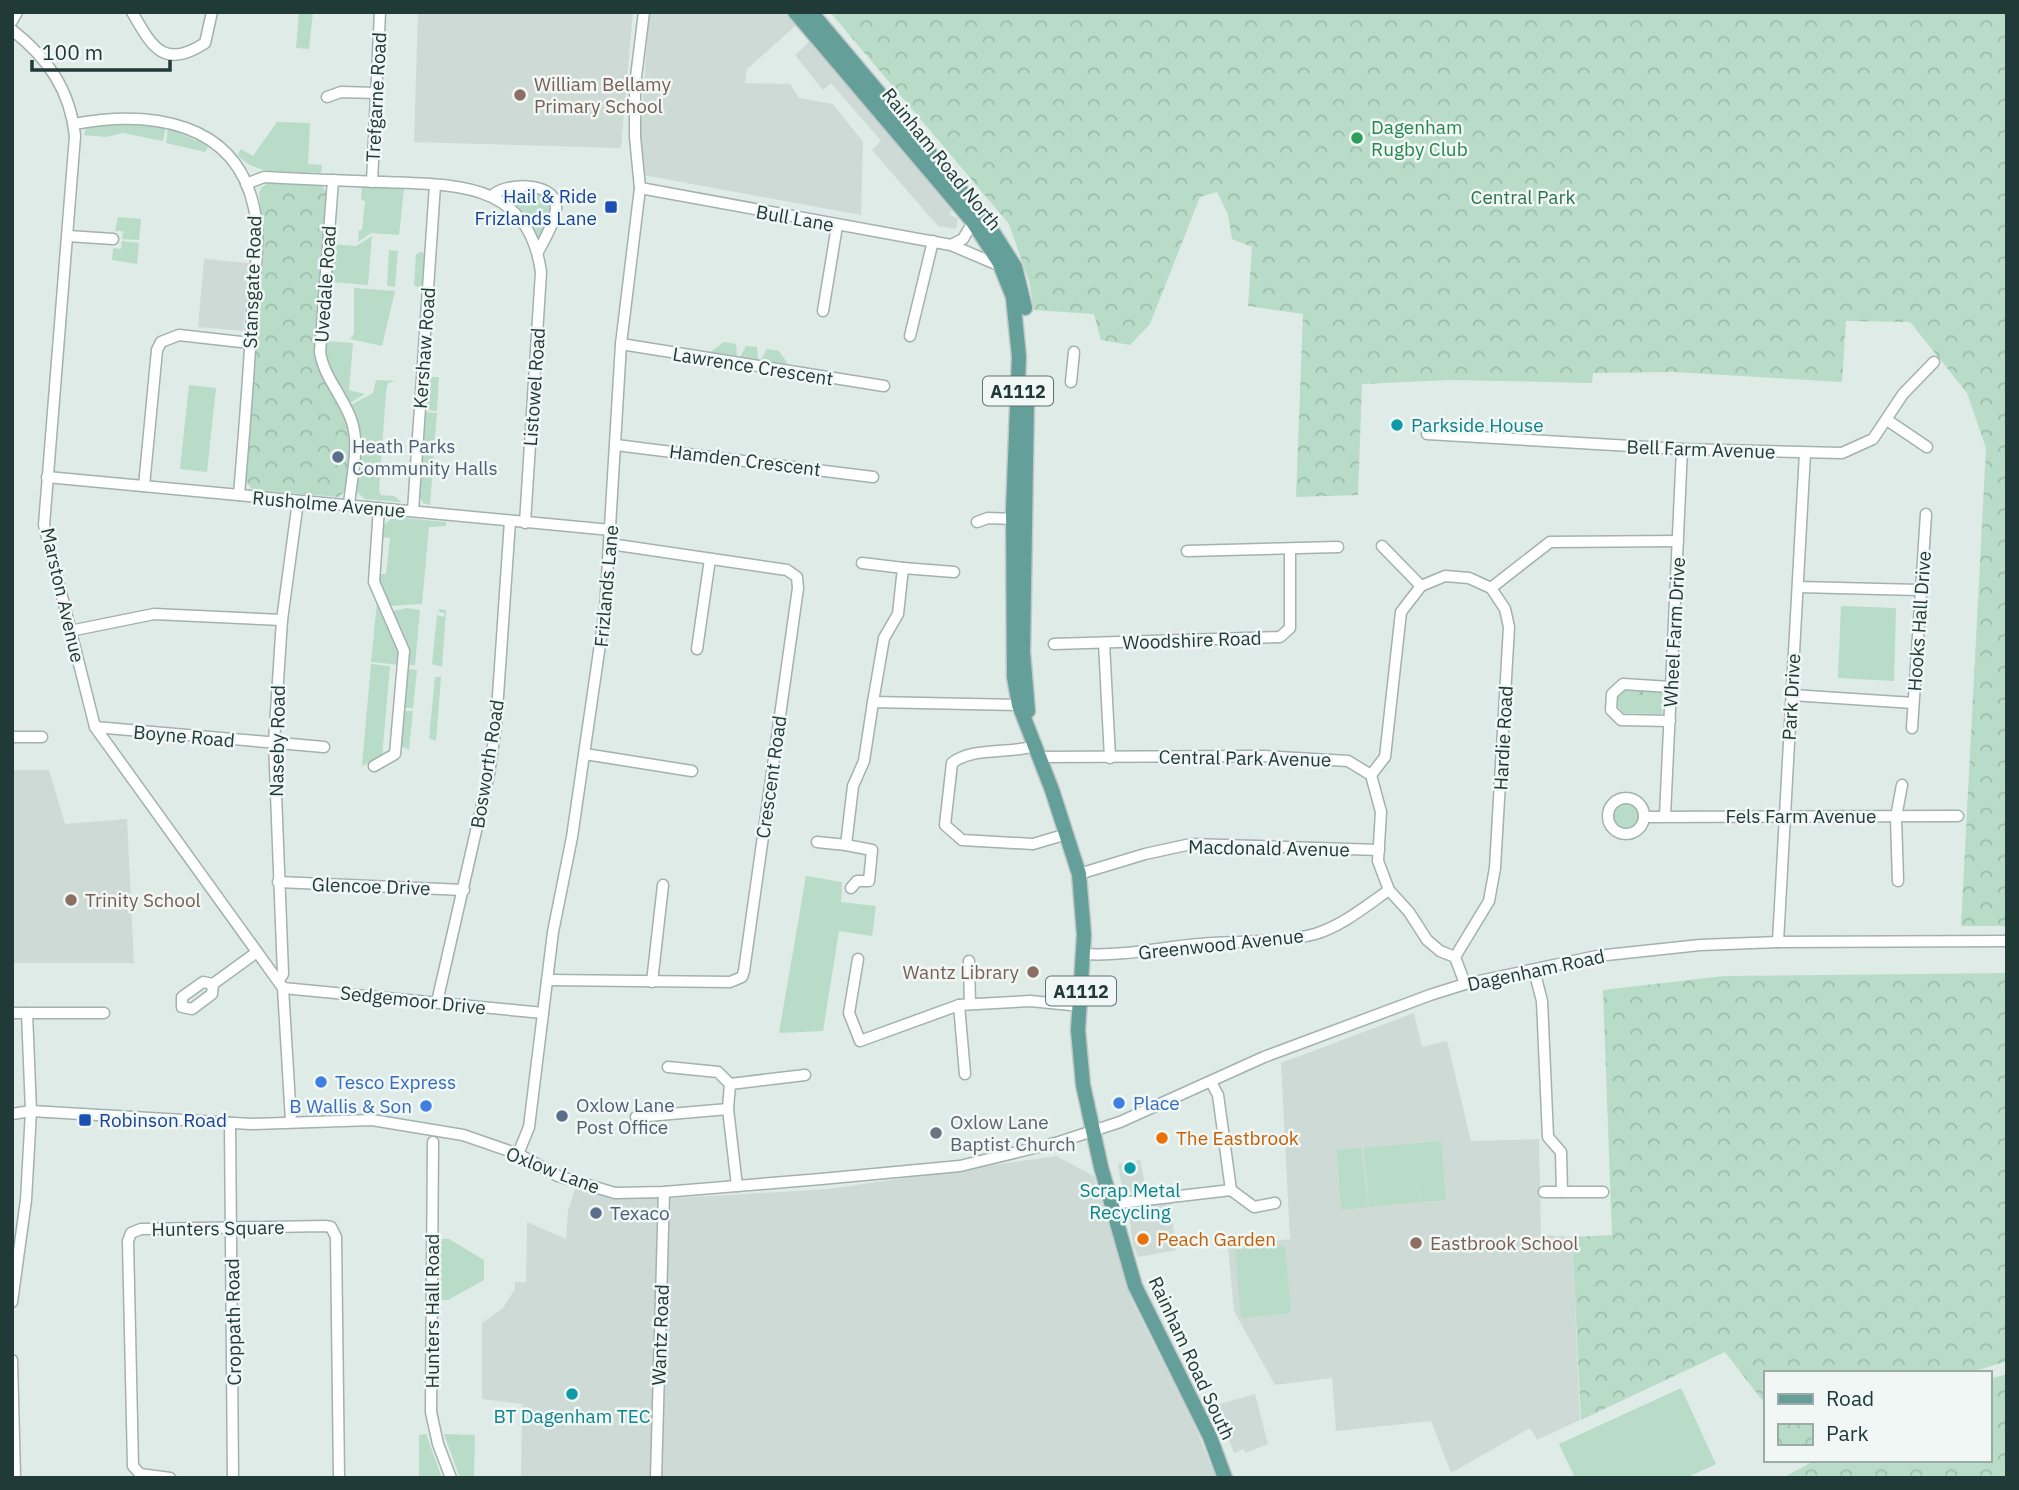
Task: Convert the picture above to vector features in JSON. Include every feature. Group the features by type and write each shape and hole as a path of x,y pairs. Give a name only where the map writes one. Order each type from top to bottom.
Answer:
{"main road":[{"name":"Rainham Road North","path":"795,12 973,222 1002,267 1013,297 1019,348 1012,647 1019,705 1079,874 1084,954 1080,1065 1093,1132"},
{"name":"Rainham Road North","path":"811,12 984,218 1009,254 1019,281 1028,351 1023,652 1028,726"},
{"name":"Rainham Road South","path":"1093,1132 1135,1286 1210,1437 1225,1478"}],"street":[{"path":"12,21 17,12"},
{"path":"132,12 149,42 167,54 186,55 205,43 212,12"},
{"name":"Trefgarne Road","path":"372,182 380,12"},
{"name":"Frizlands Lane","path":"518,1154 529,1127 547,980 600,650 617,445 621,344 640,188 635,137 635,85 644,12"},
{"name":"Marston Avenue","path":"12,30 54,71 70,106 74,124 75,153 44,525 95,727 281,984"},
{"path":"327,97 341,92 376,93"},
{"name":"Stansgate Road","path":"74,124 122,118 171,122 213,142 231,159 246,184 257,229 239,495"},
{"name":"Listowel Road","path":"246,184 264,177 471,188 492,196 523,223 538,252 540,299 525,523"},
{"name":"Uvedale Road","path":"333,180 320,352 325,371 346,407 354,431 349,505"},
{"name":"Kershaw Road","path":"412,511 435,185"},
{"name":"Listowel Road","path":"492,196 502,190 537,186 546,189 554,199 556,209 538,252"},
{"name":"Bull Lane","path":"640,188 837,226 933,241 990,259 1002,267"},
{"path":"951,245 963,239 973,222"},
{"path":"823,311 837,226"},
{"path":"68,236 113,239"},
{"path":"910,336 933,241"},
{"path":"144,486 157,350 162,342 179,335 250,342"},
{"name":"Lawrence Crescent","path":"621,344 884,386"},
{"path":"1071,382 1074,352"},
{"name":"Bell Farm Avenue","path":"1427,435 1682,449 1842,453 1872,439 1903,394 1934,362"},
{"path":"1886,420 1927,447"},
{"name":"Hamden Crescent","path":"617,445 873,477"},
{"name":"Wheel Farm Drive","path":"1665,816 1682,449"},
{"name":"Park Drive","path":"1778,942 1805,453"},
{"name":"Rusholme Avenue","path":"47,477 611,530"},
{"name":"Naseby Road","path":"281,984 283,974 274,743 282,620 298,500"},
{"path":"374,766 395,754 404,651 374,582 380,508"},
{"name":"Hooks Hall Drive","path":"1912,728 1926,514"},
{"path":"977,522 988,518 1013,519"},
{"name":"Bosworth Road","path":"437,1002 464,890 496,725 510,521"},
{"path":"1465,984 1455,957 1440,951 1427,940 1409,912 1389,890 1378,861 1381,812 1371,775 1385,757 1401,612 1421,586 1445,576 1469,578 1491,588 1550,542 1678,541"},
{"name":"Crescent Road","path":"547,980 730,982 742,976 798,588 797,577 787,570 610,544"},
{"path":"1382,546 1421,586"},
{"path":"1187,551 1338,547"},
{"name":"Woodshire Road","path":"1054,644 1280,637 1290,628 1290,549"},
{"path":"697,649 710,559"},
{"path":"862,563 954,572"},
{"path":"846,845 853,786 864,761 884,638 898,614 904,568"},
{"path":"1798,587 1919,590"},
{"name":"Hardie Road","path":"1455,957 1489,901 1495,868 1509,627 1505,610 1491,588"},
{"path":"70,631 154,614 282,620"},
{"name":"Woodshire Road","path":"1104,643 1110,758"},
{"path":"1670,721 1621,720 1611,710 1612,695 1623,684 1671,687"},
{"path":"1791,695 1913,703"},
{"path":"873,702 1019,705"},
{"name":"Boyne Road","path":"95,727 324,747"},
{"path":"12,737 42,737"},
{"name":"Central Park Avenue","path":"1067,834 1033,844 962,840 945,825 952,763 962,755 1037,751 1110,758 1211,755 1348,761 1371,775"},
{"path":"585,754 692,771"},
{"path":"1898,881 1896,817 1902,785"},
{"name":"Fels Farm Avenue","path":"1644,817 1958,816"},
{"path":"817,842 872,850 869,881 857,881 851,888"},
{"name":"Macdonald Avenue","path":"1079,874 1145,854 1191,844 1378,850"},
{"name":"Glencoe Drive","path":"278,882 464,890"},
{"path":"652,982 663,885"},
{"name":"Greenwood Avenue","path":"1084,954 1130,953 1213,943 1250,944 1315,934 1343,922 1389,890"},
{"name":"Dagenham Road","path":"1093,1132 1264,1057 1465,984 1632,952 1778,942 2007,941"},
{"path":"213,984 257,952"},
{"path":"858,959 849,1013 860,1041 964,1005 1030,1001 1081,1006"},
{"path":"965,1074 964,1005 970,961"},
{"path":"1534,970 1542,1001 1548,1137 1561,1152 1562,1192"},
{"path":"281,984 291,1121"},
{"name":"Sedgemoor Drive","path":"281,984 543,1013"},
{"path":"12,1013 104,1013"},
{"path":"12,1302 26,1200 31,1111 27,1013"},
{"path":"668,1067 718,1072 730,1084 728,1109 737,1186"},
{"path":"730,1084 805,1075"},
{"path":"1211,1082 1218,1096 1231,1190"},
{"path":"636,1117 728,1109"},
{"name":"Oxlow Lane","path":"12,1114 31,1111 230,1123 372,1120 463,1135 518,1154 558,1176 597,1189 634,1194 960,1166 1023,1153 1093,1132"},
{"name":"Croppath Road","path":"230,1123 233,1478"},
{"name":"Hunters Hall Road","path":"433,1142 431,1412 438,1444 451,1478"},
{"path":"1111,1204 1231,1190 1254,1207 1275,1203"},
{"name":"Wantz Road","path":"656,1478 664,1192"},
{"path":"1544,1192 1603,1192"},
{"name":"Hunters Square","path":"170,1478 140,1474 132,1466 129,1237 135,1230 141,1229 325,1226 334,1231 340,1478"},
{"path":"12,1360 15,1478"}],"shaded area":[{"name":"William Bellamy Primary School","path":"418,12 633,12 621,148 414,142"},
{"path":"649,12 795,12 802,20 747,69 745,83 790,84 799,98 833,104 863,142 861,215 638,174"},
{"path":"810,41 943,199 952,211 949,214 958,219 956,229 938,226 872,150 881,141 831,83 823,90 795,55"},
{"path":"204,259 249,263 243,331 198,327"},
{"name":"Trinity School","path":"12,770 49,770 65,824 127,819 134,963 12,963"},
{"name":"Eastbrook School","path":"1414,1013 1422,1047 1447,1041 1471,1141 1539,1139 1541,1235 1572,1237 1580,1420 1537,1440 1530,1428 1451,1473 1431,1421 1336,1431 1332,1378 1275,1385 1234,1311 1228,1247 1290,1239 1281,1063"},
{"path":"1056,1156 1094,1176 1131,1299 1194,1424 1216,1478 521,1478 522,1404 482,1399 482,1323 503,1308 515,1289 515,1282 526,1282 527,1222 566,1239 568,1211 576,1186 660,1199 829,1189"},
{"path":"1140,1160 1146,1189 1123,1194 1118,1164"},
{"path":"1170,1196 1176,1250 1138,1257 1133,1245 1127,1200"},
{"path":"1255,1394 1268,1444 1245,1453 1244,1449 1234,1453 1216,1405"}],"green space":[{"path":"299,12 313,12 309,49 296,48"},
{"name":"Central Park","path":"830,12 2007,12 2007,926 1961,926 1986,448 1967,393 1910,322 1846,321 1842,382 1674,372 1593,373 1592,383 1450,380 1362,384 1358,495 1296,497 1303,314 1248,306 1252,247 1232,239 1228,214 1217,192 1200,197 1150,324 1130,345 1101,340 1094,314 1034,310 1029,281 1009,224"},
{"path":"277,122 310,123 308,164 322,165 321,173 265,170 246,162 238,155 241,149 253,156"},
{"path":"118,123 166,127 163,141 123,133 106,137 84,135 87,126"},
{"path":"168,128 209,146 205,152 166,143"},
{"path":"271,181 321,184 327,194 316,358 347,418 351,438 346,490 339,497 253,490 246,482 264,244 259,194 261,188"},
{"path":"362,187 404,189 399,235 371,233 358,242 365,201 361,200"},
{"path":"537,190 552,202 553,208 539,239 524,214 502,195"},
{"path":"118,217 141,219 139,240 122,239 123,231 115,231"},
{"path":"372,236 368,285 330,282 333,244 356,246"},
{"path":"122,241 139,243 137,264 112,260 113,248 121,249"},
{"path":"389,250 398,251 395,287 387,286"},
{"path":"424,253 422,289 414,285 416,255"},
{"path":"354,288 395,291 382,346 350,339 354,334"},
{"path":"325,341 353,343 349,390 365,394 350,403 328,366"},
{"path":"724,342 736,344 737,356 710,352"},
{"path":"746,346 757,347 758,360 740,357"},
{"path":"767,349 779,351 788,364 761,360"},
{"path":"430,377 439,377 437,411 426,410"},
{"path":"376,380 396,381 388,383 386,392 379,491 381,495 394,496 401,502 365,499 357,492 361,436 351,405 373,393"},
{"path":"189,385 216,388 207,472 180,469"},
{"path":"425,412 437,413 434,449 423,448"},
{"path":"423,450 434,451 430,505 423,503 420,497"},
{"path":"393,517 446,522 446,526 429,527 422,604 390,606 381,588 379,574 386,574 390,538 383,537 384,525"},
{"path":"377,602 398,643 399,665 371,662"},
{"path":"1841,606 1896,608 1894,681 1838,678"},
{"path":"407,608 420,610 415,665 409,665 409,646 393,611"},
{"path":"439,609 446,610 442,667 432,664 437,615 444,617 445,613 439,612"},
{"path":"371,664 390,666 382,757 362,766"},
{"path":"408,669 417,670 413,708 405,708"},
{"path":"435,677 441,677 436,741 429,738"},
{"path":"1625,688 1663,690 1662,714 1623,713 1616,704 1616,694"},
{"path":"1636,690 1643,691 1643,709 1635,710 1632,704"},
{"path":"404,711 413,711 409,750 401,746"},
{"path":"1626,800 1638,804 1642,816 1638,828 1626,832 1614,828 1610,816 1614,804"},
{"path":"806,876 842,882 841,902 876,906 872,936 839,931 823,1031 779,1033"},
{"path":"2007,973 2007,1361 1975,1371 1764,1371 1764,1403 1725,1352 1581,1420 1572,1237 1612,1235 1603,990 1724,976"},
{"path":"1441,1141 1446,1200 1421,1202 1416,1159 1420,1202 1369,1207 1364,1148"},
{"path":"1361,1148 1368,1207 1341,1210 1337,1150"},
{"path":"441,1239 449,1239 484,1260 484,1280 448,1300 441,1300"},
{"path":"1285,1246 1291,1313 1241,1318 1235,1250"},
{"path":"2007,1374 2007,1478 1782,1478 1812,1462 1991,1462 1991,1378"},
{"path":"1681,1388 1716,1464 1686,1478 1575,1478 1559,1444"},
{"path":"426,1434 442,1478 419,1478 419,1435"},
{"path":"444,1434 475,1435 474,1478 460,1478"}],"place":[{"name":"William Bellamy Primary School","path":"520,95"},
{"name":"Dagenham Rugby Club","path":"1357,138"},
{"name":"Hail & Ride Frizlands Lane","path":"611,207"},
{"name":"Parkside House","path":"1397,425"},
{"name":"Heath Parks Community Halls","path":"338,457"},
{"name":"Trinity School","path":"71,900"},
{"name":"Wantz Library","path":"1033,972"},
{"name":"Tesco Express","path":"321,1082"},
{"name":"Place","path":"1119,1103"},
{"name":"B Wallis & Son","path":"426,1106"},
{"name":"Oxlow Lane Post Office","path":"562,1116"},
{"name":"Robinson Road","path":"85,1120"},
{"name":"Oxlow Lane Baptist Church","path":"936,1133"},
{"name":"The Eastbrook","path":"1162,1138"},
{"name":"Scrap Metal Recycling","path":"1130,1168"},
{"name":"Texaco","path":"596,1213"},
{"name":"Peach Garden","path":"1143,1239"},
{"name":"Eastbrook School","path":"1416,1243"},
{"name":"BT Dagenham TEC","path":"572,1394"}]}
